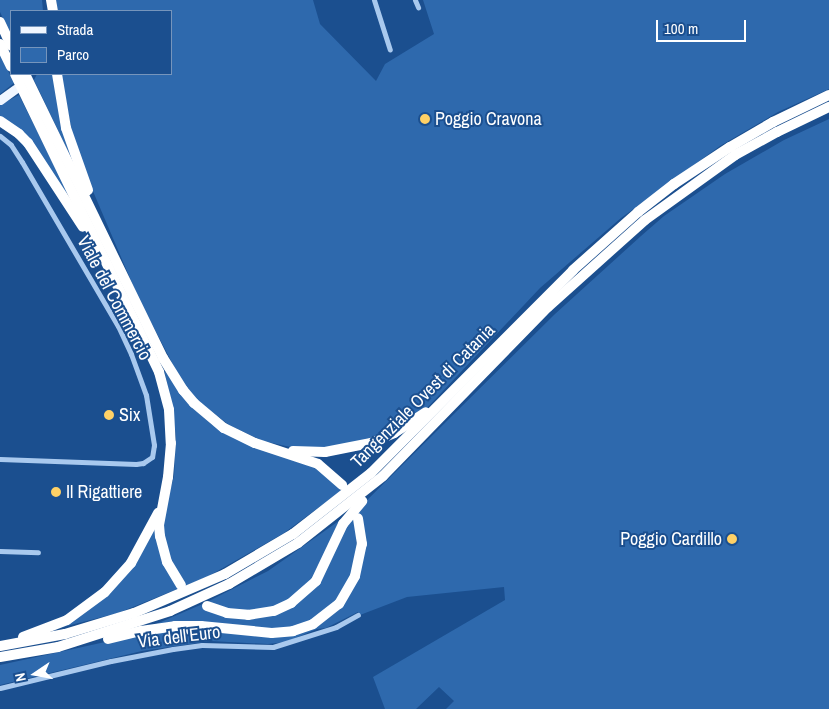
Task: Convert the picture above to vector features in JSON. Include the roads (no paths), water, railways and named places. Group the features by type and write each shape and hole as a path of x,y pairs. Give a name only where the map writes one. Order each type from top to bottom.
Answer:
{"highway":[{"path":"0,22 10,44"},
{"path":"0,44 10,65"},
{"path":"15,75 159,372 165,392 172,443 166,494 160,524 161,544 167,562 181,585"},
{"path":"25,75 171,374 194,403 224,428 273,449 318,464 342,485"},
{"path":"57,75 61,104 72,146 94,206 120,260 132,294"},
{"name":"Tangenziale Ovest di Catania","path":"0,646 65,634 134,613 192,590 253,559 300,528 364,478 573,270 638,212 674,184 730,147 773,122 829,95"},
{"name":"Tangenziale Ovest di Catania","path":"0,657 58,648 136,624 178,608 229,584 298,543 383,476 579,277 645,220 735,155 829,107"},
{"path":"0,121 19,134 28,143 83,227 130,312"},
{"path":"273,449 325,452 357,447 384,439 412,422 450,387 472,372"},
{"path":"207,606 227,613 258,615 283,607 300,597 320,575 336,538 350,514 437,430 472,386"},
{"path":"0,641 25,636 53,626 82,610 105,592 131,563 143,545 166,494"},
{"path":"58,648 84,646 141,631 175,626 201,626 272,634 293,631 313,624 339,604 352,584 361,553 362,535 358,518"}],"main road":[{"path":"0,100 16,89"}],"street":[{"path":"374,0 390,50"},
{"path":"416,0 418,7"},
{"name":"Viale del Commercio","path":"0,136 11,145 22,162 118,326 134,361 146,395 154,445 152,457 143,463 136,464 0,459"},
{"path":"0,551 38,552"},
{"name":"Via dell'Euro","path":"0,688 119,659 183,648 210,645 273,647 336,627 358,615"}],"place":[{"name":"Poggio Cravona","path":"425,119"},
{"name":"Six","path":"109,415"},
{"name":"Il Rigattiere","path":"56,492"},
{"name":"Poggio Cardillo","path":"732,539"}]}
